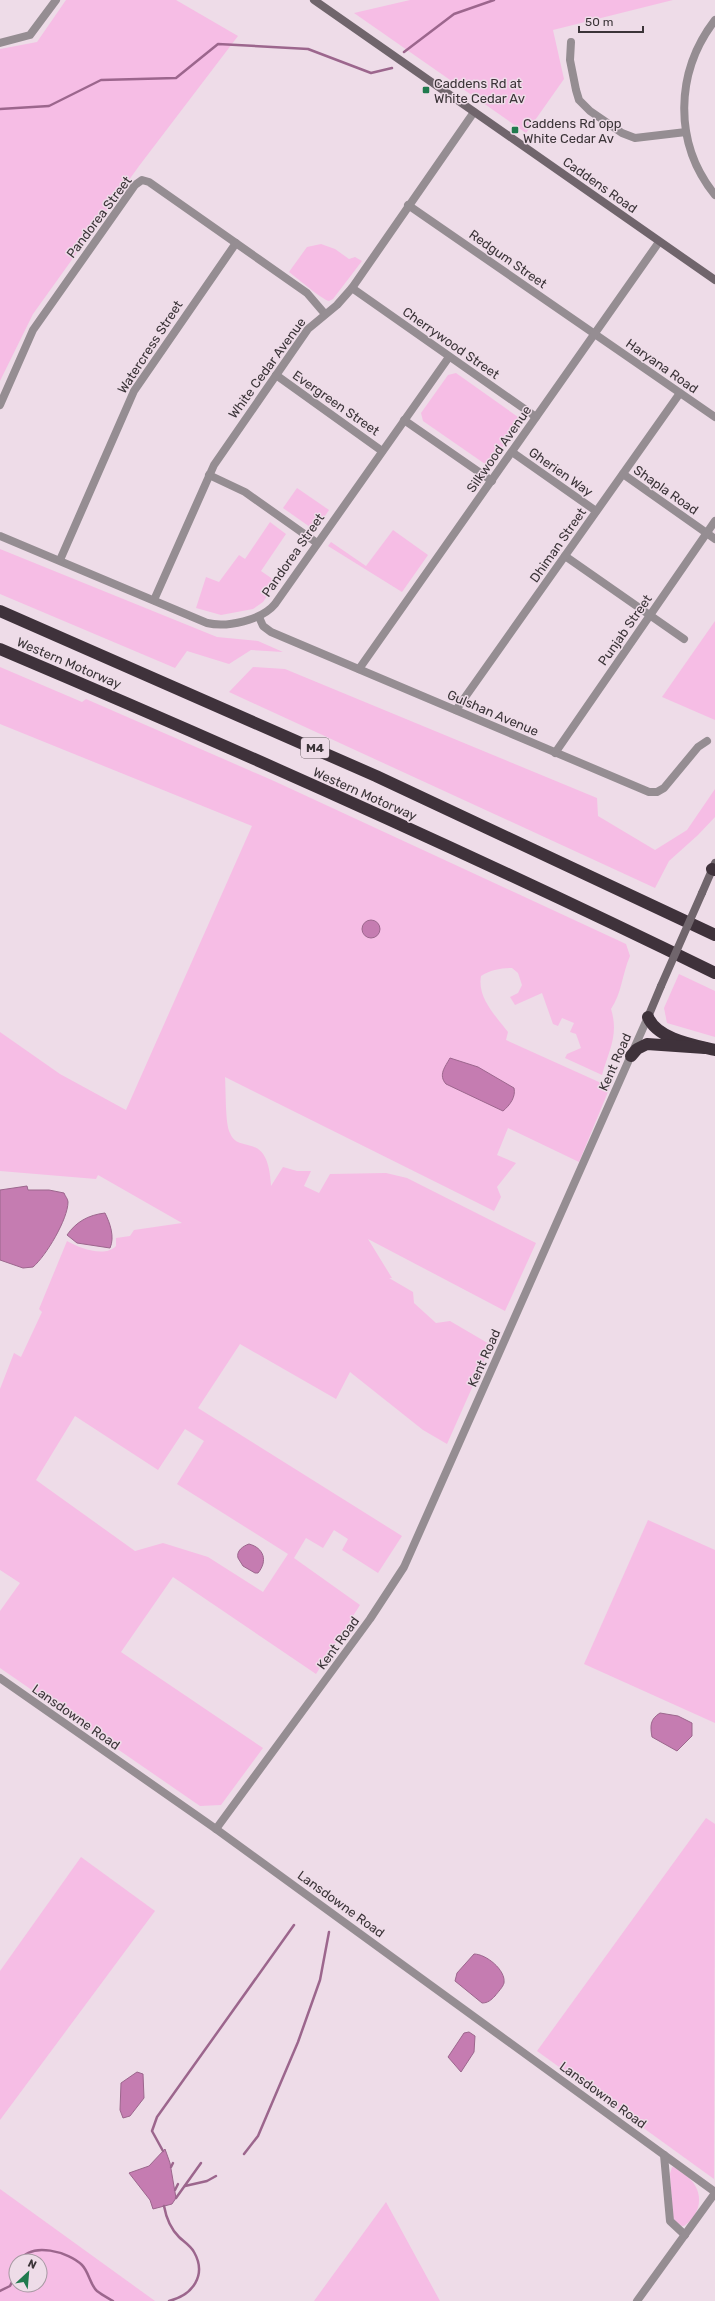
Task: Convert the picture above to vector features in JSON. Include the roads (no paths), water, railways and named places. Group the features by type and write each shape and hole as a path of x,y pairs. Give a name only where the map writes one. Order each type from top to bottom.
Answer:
{"highway":[{"name":"Western Motorway","path":"0,611 376,776 715,935"},
{"name":"Western Motorway","path":"0,649 346,800 606,920 715,973"},
{"path":"648,1017 659,1031 710,1049"},
{"path":"631,1056 637,1049 648,1044 710,1049"}],"street":[{"path":"0,43 30,35 56,0"},
{"name":"Caddens Road","path":"314,0 715,280"},
{"path":"715,20 697,48 688,74 684,96 686,132 698,169 715,195"},
{"path":"571,42 570,60 576,90 579,100 590,111 622,133 635,138 686,132"},
{"name":"White Cedar Avenue","path":"154,600 209,475 219,457 307,331 341,301 352,288 408,205 474,112"},
{"name":"Pandorea Street","path":"0,405 33,330 139,181 149,182 307,293 325,314"},
{"name":"Redgum Street","path":"408,205 595,334"},
{"name":"Silkwood Avenue","path":"359,669 659,242"},
{"name":"Watercress Street","path":"60,560 134,391 236,243"},
{"name":"Cherrywood Street","path":"352,288 536,417"},
{"name":"Haryana Road","path":"595,334 715,417"},
{"name":"Pandorea Street","path":"0,536 212,624 222,624 259,617 269,611 275,604 449,357"},
{"name":"Evergreen Street","path":"276,375 382,451"},
{"name":"Dhiman Street","path":"456,710 680,393"},
{"path":"404,420 492,481"},
{"name":"Gherien Way","path":"512,452 596,512"},
{"name":"Shapla Road","path":"623,474 715,539"},
{"path":"209,475 245,492 317,543"},
{"name":"Punjab Street","path":"555,753 715,522"},
{"path":"565,556 684,639"},
{"name":"Gulshan Avenue","path":"259,617 263,626 271,632 646,791 655,793 664,788 698,746 707,741"},
{"name":"Kent Road","path":"216,1829 370,1619 404,1567 714,867"},
{"name":"Lansdowne Road","path":"0,1678 352,1926 388,1954 715,2192"},
{"path":"664,2154 670,2220 685,2235"},
{"path":"637,2301 715,2192"}],"waterway":[{"path":"404,52 454,14 494,0"},
{"path":"0,109 49,106 101,80 176,78 218,44 308,49 371,73 392,68"},
{"path":"163,2151 152,2131 157,2117 294,1925"},
{"path":"244,2154 258,2136 298,2042 320,1980 329,1932"},
{"path":"171,2167 173,2163"},
{"path":"176,2198 201,2163"},
{"path":"185,2186 207,2181 216,2176"},
{"path":"175,2190 178,2184"},
{"path":"164,2206 167,2218 176,2234 193,2250 198,2260 199,2269 198,2276 191,2289 185,2294 169,2301"},
{"path":"28,2253 41,2250 50,2251 60,2253 76,2260 82,2265 97,2291 113,2301"},
{"path":"0,2291 8,2287"}],"place":[{"name":"Caddens Rd at White Cedar Av","path":"426,90"},
{"name":"Caddens Rd opp White Cedar Av","path":"515,130"}]}
